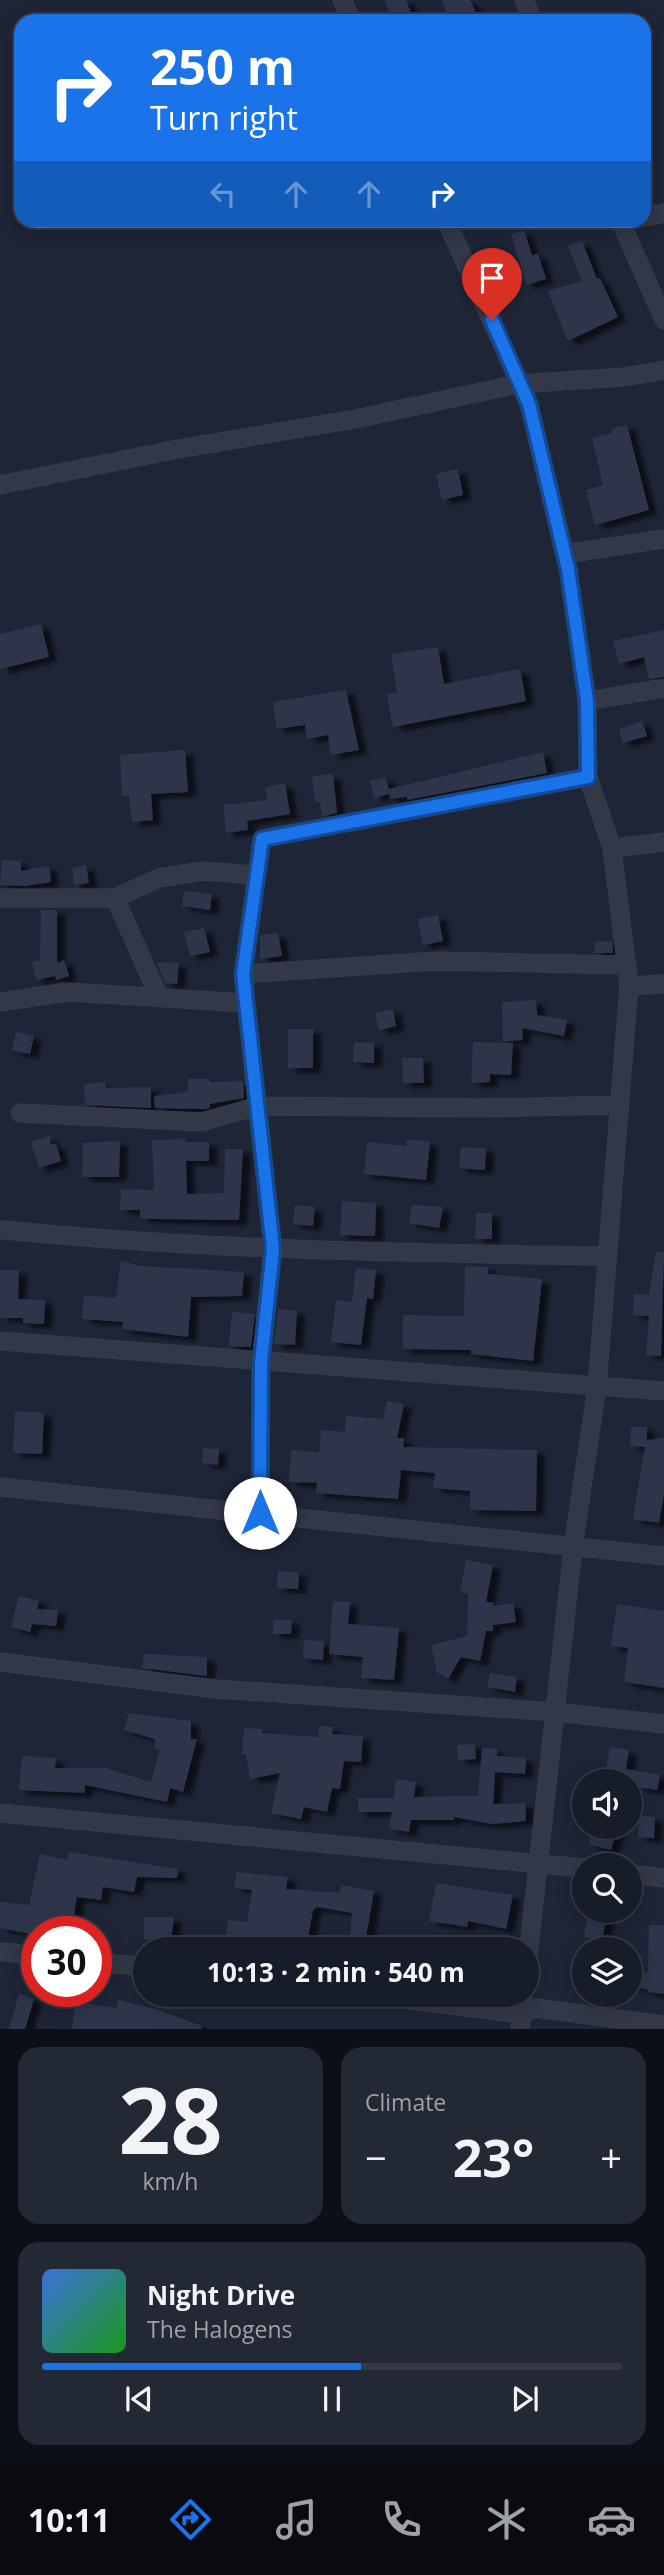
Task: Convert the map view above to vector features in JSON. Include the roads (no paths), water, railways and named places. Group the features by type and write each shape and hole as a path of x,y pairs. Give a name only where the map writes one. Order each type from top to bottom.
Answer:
{"street":[{"path":"450,228 529,404 565,555 587,701 588,777 612,848 629,986 597,1387 573,1547 530,1937"},
{"path":"626,228 664,320"},
{"path":"0,485 178,449 355,419 518,384 624,377 664,370"},
{"path":"565,555 664,540"},
{"path":"587,701 664,688"},
{"path":"260,1513 261,1362 273,1249 243,974 262,839 588,777"},
{"path":"612,848 664,842"},
{"path":"0,898 115,898 159,878 202,871 257,875"},
{"path":"115,898 159,998"},
{"path":"243,974 436,961 627,965"},
{"path":"629,986 664,984"},
{"path":"0,1002 68,992 246,1003"},
{"path":"20,1113 202,1122 257,1106 481,1108 619,1105"},
{"path":"4,1230 103,1240 273,1249 607,1256"},
{"path":"0,1341 664,1391"},
{"path":"0,1487 664,1556"},
{"path":"0,1662 216,1689 556,1712 664,1724"},
{"path":"0,1813 572,1867"},
{"path":"642,1875 664,1878"},
{"path":"0,1952 21,1954"},
{"path":"112,1964 133,1966"},
{"path":"438,2007 520,2022 536,2008 664,2025"}]}
